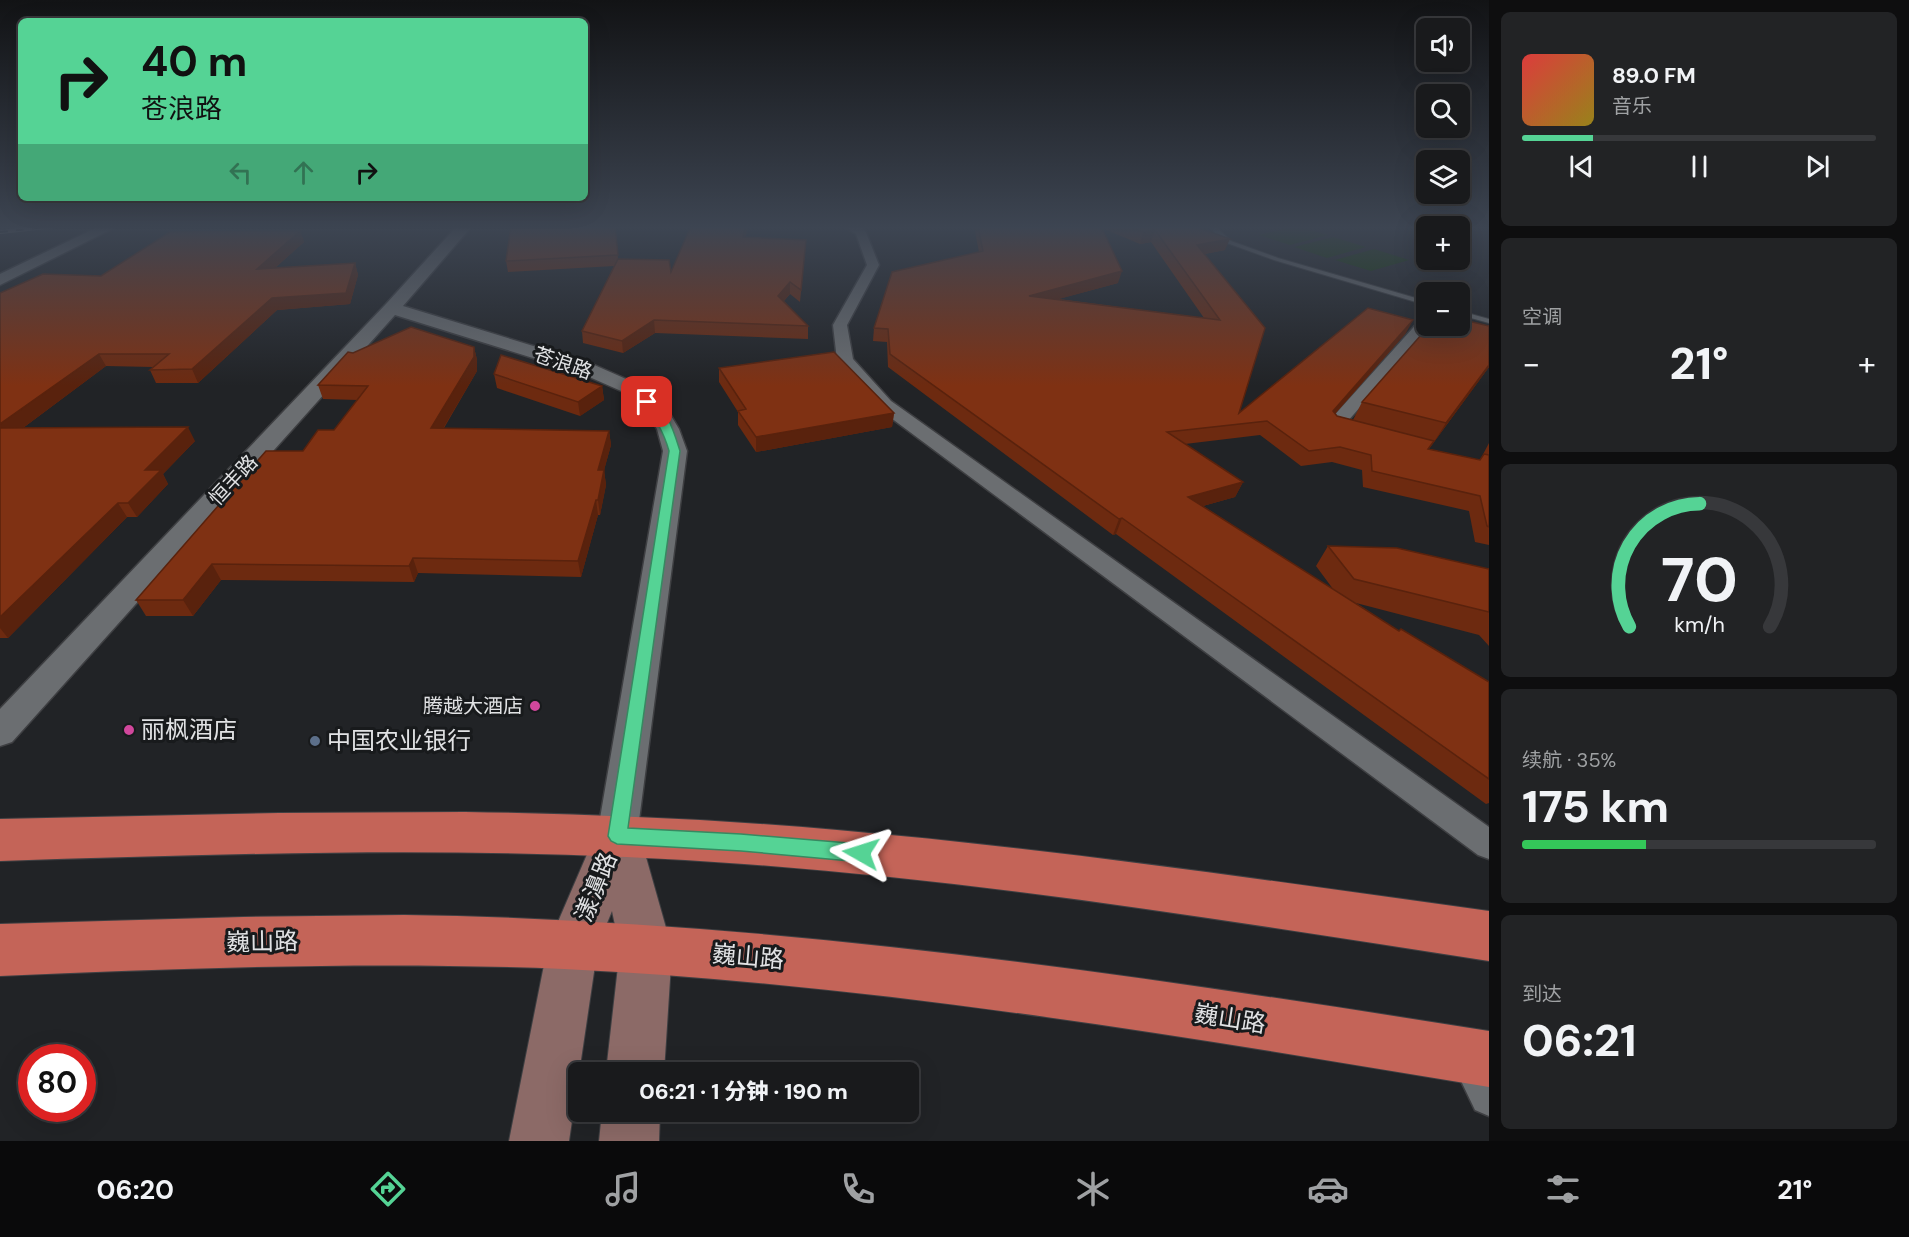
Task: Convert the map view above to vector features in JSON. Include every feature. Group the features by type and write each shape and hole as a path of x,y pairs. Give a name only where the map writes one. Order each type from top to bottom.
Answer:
{"highway":[{"path":"0,840 359,831 617,836 820,849 987,867 1489,936"},
{"name":"巍山路","path":"0,950 277,941 469,942 646,949 928,975 1482,1070"}],"main road":[{"name":"漾濞路","path":"539,1141 573,945 617,836"},
{"name":"漾濞路","path":"617,836 646,949 636,1062"},
{"path":"629,1141 631,1122"}],"street":[{"name":"恒丰路","path":"0,732 418,279"},
{"path":"866,279 840,326 845,360 885,405 1489,845"},
{"name":"苍浪路","path":"392,309 585,368 635,390 659,414 668,429 675,451 617,836"},
{"path":"1371,435 1336,424 1416,333"}],"lane":[{"path":"1345,279 1416,300"},
{"path":"1470,316 1489,321"}],"building":[{"path":"31,279 350,279 346,293 272,298 192,369 150,370 169,354 99,354 0,424 0,293"},
{"path":"608,279 802,279 801,290 790,282 778,296 808,326 654,320 622,341 582,331"},
{"path":"890,279 1091,279 1029,296 1220,320 1191,279 1225,279 1265,328 1239,413 1368,308 1413,320 1333,411 1337,416 1434,441 1428,449 1480,460 1484,454 1489,455 1489,527 1480,496 1372,471 1371,455 1340,447 1309,451 1267,421 1167,432 1243,482 1188,497 1399,631 1401,629 1489,682 1489,779 1122,518 1119,519 890,354 888,329 874,328"},
{"path":"1470,321 1489,326 1489,365 1446,423 1362,402 1420,336 1470,336"},
{"path":"411,327 474,347 474,357 431,428 609,431 598,470 604,470 598,500 596,500 578,561 413,558 409,566 212,564 183,600 136,600 266,451 303,451 318,430 334,430 368,386 318,385 348,352 353,353"},
{"path":"834,352 894,413 756,437 738,411 746,409 719,368"},
{"path":"501,355 602,386 578,402 494,374"},
{"path":"188,427 145,470 161,470 128,503 118,503 0,617 0,428"},
{"path":"1328,546 1397,548 1489,569 1489,612 1354,579"}],"place":[{"name":"腾越大酒店","path":"535,706"},
{"name":"丽枫酒店","path":"129,730"},
{"name":"中国农业银行","path":"315,741"}],"route":[{"path":"647,402 659,414 668,429 675,451 617,836 741,842 861,853"}]}
